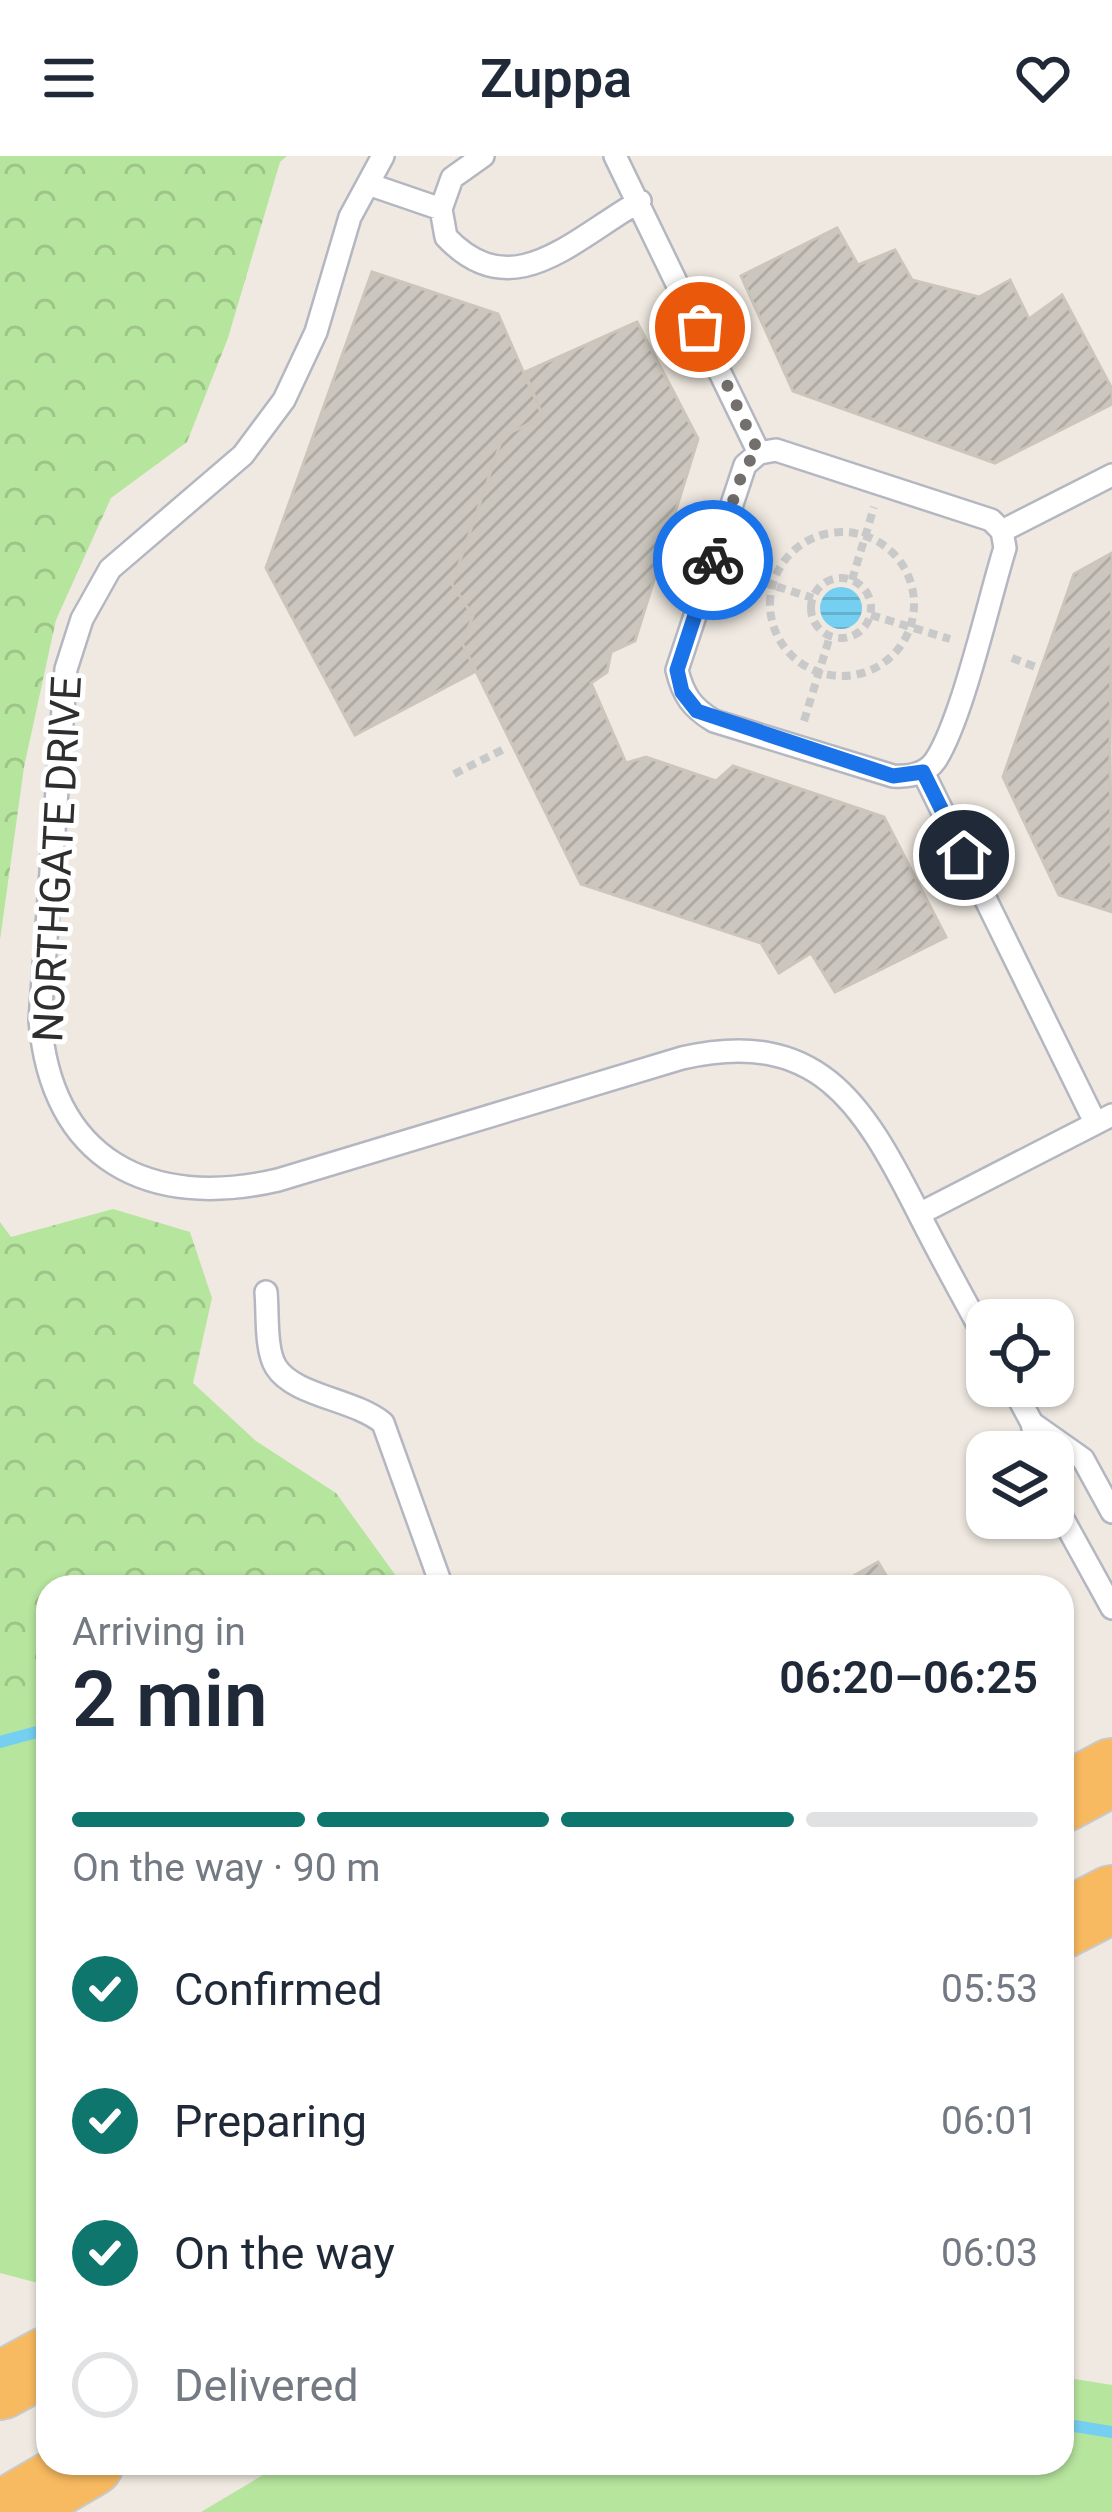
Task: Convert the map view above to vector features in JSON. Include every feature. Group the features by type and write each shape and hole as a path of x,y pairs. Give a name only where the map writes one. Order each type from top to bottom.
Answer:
{"highway":[{"path":"1074,1793 1112,1772"},
{"path":"1074,1919 1112,1899"},
{"path":"0,2386 36,2366"},
{"path":"6,2512 69,2475"}],"lane":[{"name":"NORTHGATE DRIVE","path":"383,156 333,263 316,332 284,400 243,455 110,568 70,652 40,1020 43,1057 56,1097 84,1140 112,1164 174,1190 216,1192 278,1180 682,1058 718,1050 760,1050 792,1058 845,1093 865,1116 966,1302"},
{"path":"483,156 452,178 441,209 446,237 465,257 488,270 520,271 640,201"},
{"path":"616,156 759,453"},
{"path":"368,184 441,209"},
{"path":"776,450 991,520 1002,531 1005,548 950,726 934,761 923,772 893,776 714,721 682,692 677,670 745,465 759,453 776,450"},
{"path":"1002,531 1112,475"},
{"path":"919,1214 1104,1119 923,772"},
{"path":"266,1292 274,1365 291,1382 363,1406 383,1423 438,1575"},
{"path":"1023,1407 1033,1431"},
{"path":"1032,1423 1083,1459 1112,1512"},
{"path":"1074,1539 1112,1608"}],"path":[{"path":"852,580 881,484"},
{"path":"819,536 865,536 901,563 915,605 910,627 900,647 864,673 819,673 800,662 774,628 772,585 782,564 819,536"},
{"path":"711,566 813,598"},
{"path":"852,580 824,583 813,598 812,616 830,636 850,637 871,615"},
{"path":"852,580 869,598 871,615"},
{"path":"871,615 974,646"},
{"path":"796,746 830,636"},
{"path":"1012,658 1041,669"},
{"path":"454,774 506,748"}],"green space":[{"path":"0,156 287,156 280,162 228,338 187,442 111,498 56,620 24,767 0,940"},
{"path":"113,1209 190,1232 212,1298 193,1383 256,1441 336,1493 395,1575 36,1575 36,2141 0,2122 0,1222 11,1237"},
{"path":"36,1699 36,2282 0,2273 0,1710"},
{"path":"1074,2379 1112,2385 1112,2512 201,2512 263,2475 1074,2475"}],"water":[{"path":"841,587 856,593 862,608 856,623 841,629 826,623 820,608 826,593"}],"building":[{"path":"837,228 858,265 895,250 912,280 979,297 1010,280 1029,319 1062,295 1112,389 1112,404 995,463 793,391 741,276"},
{"path":"372,272 498,314 543,417 503,436 452,584 473,616 462,643 476,671 355,735 266,568"},
{"path":"637,322 698,439 635,641 611,652 607,672 591,683 626,763 646,757 716,781 733,766 884,817 946,937 835,992 811,953 779,973 761,943 581,884 462,643 473,616 452,584 503,436 543,417 525,372"},
{"path":"1112,553 1112,912 1059,895 1003,777 1074,574"},
{"path":"878,1562 886,1575 855,1575"}],"waterway":[{"path":"0,1742 36,1732"},
{"path":"1074,2426 1112,2432"}],"way so far":[{"path":"700,327 759,453 745,465 713,560"}],"route":[{"path":"713,560 677,670 682,692 697,711 714,721 893,776 923,772 964,855"}]}
